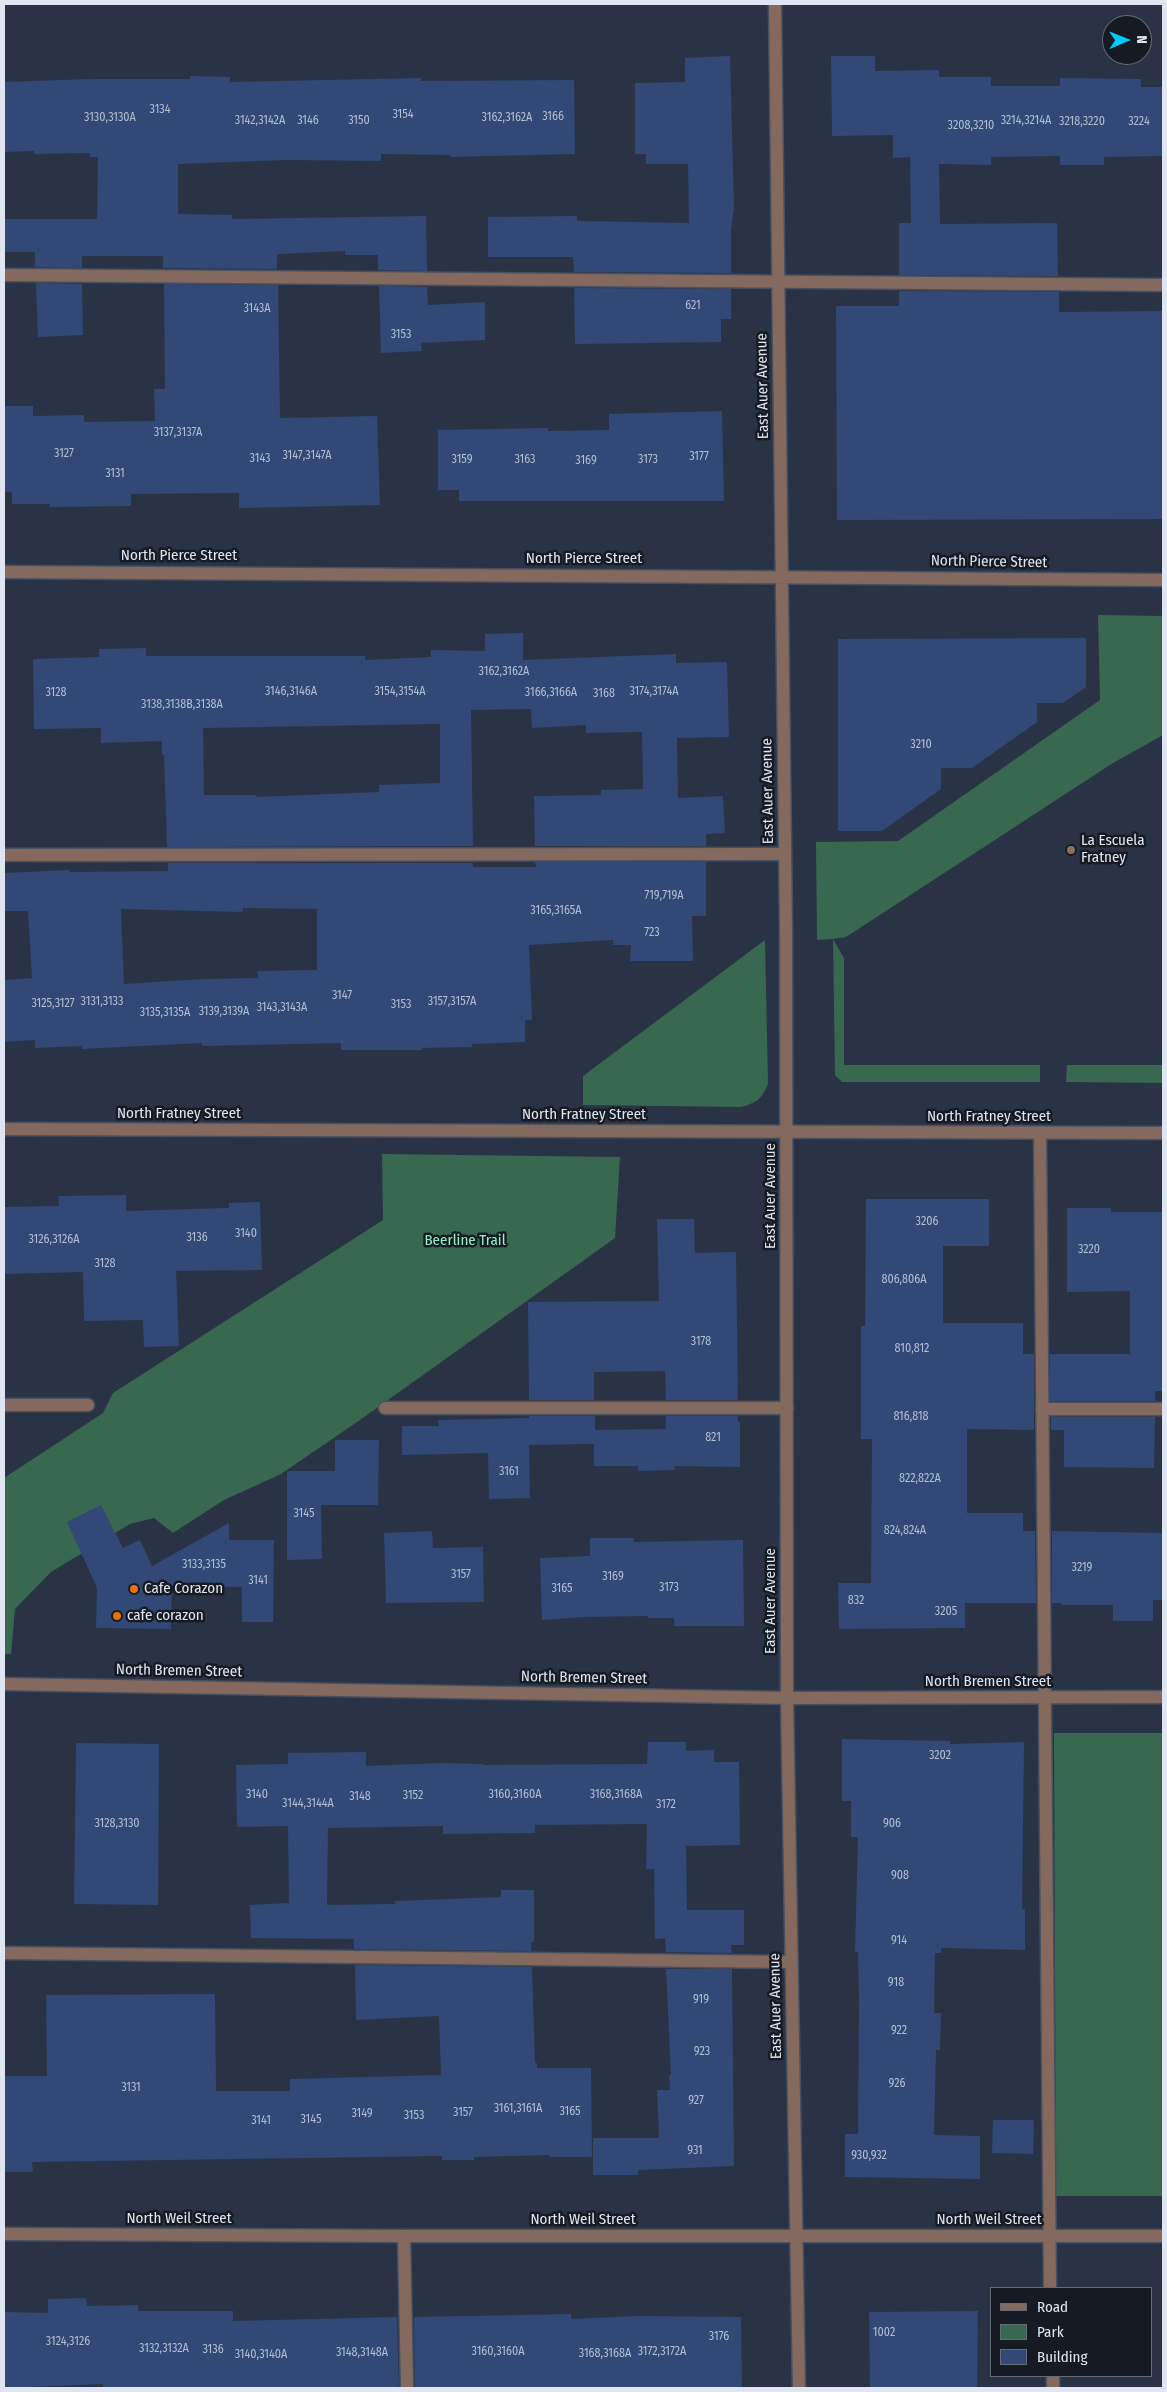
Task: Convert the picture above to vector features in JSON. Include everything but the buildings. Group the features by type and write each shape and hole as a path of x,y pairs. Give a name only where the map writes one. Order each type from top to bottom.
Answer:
{"street":[{"name":"East Auer Avenue","path":"775,4 787,1132 787,1698 798,2388"},
{"path":"4,275 1163,285"},
{"name":"North Pierce Street","path":"4,572 1163,580"},
{"path":"4,855 785,854"},
{"name":"North Fratney Street","path":"4,1129 1163,1134"},
{"path":"1040,1133 1048,2236 1050,2287"},
{"path":"4,1405 88,1405"},
{"path":"385,1408 787,1408"},
{"path":"1042,1409 1163,1409"},
{"name":"North Bremen Street","path":"4,1684 787,1698 1163,1698"},
{"path":"4,1953 791,1962"},
{"name":"North Weil Street","path":"4,2234 1163,2236"},
{"path":"404,2236 407,2388"}],"green space":[{"path":"1098,615 1163,616 1163,735 1113,763 846,937 817,940 816,842 898,841 1100,700"},
{"path":"833,939 844,958 844,1065 1040,1065 1040,1082 842,1082 835,1075"},
{"path":"765,940 768,1084 758,1100 741,1107 583,1105 583,1076"},
{"path":"1067,1065 1163,1065 1163,1083 1066,1082"},
{"name":"Beerline Trail","path":"382,1154 620,1157 615,1238 281,1474 224,1500 173,1533 154,1518 130,1524 51,1572 15,1609 11,1654 4,1654 4,1478 103,1413 113,1393 383,1220"},
{"path":"1054,1733 1163,1733 1163,2196 1056,2196"}],"place":[{"name":"La Escuela Fratney","path":"1071,850"},
{"name":"Cafe Corazon","path":"134,1589"},
{"name":"cafe corazon","path":"117,1616"}]}
